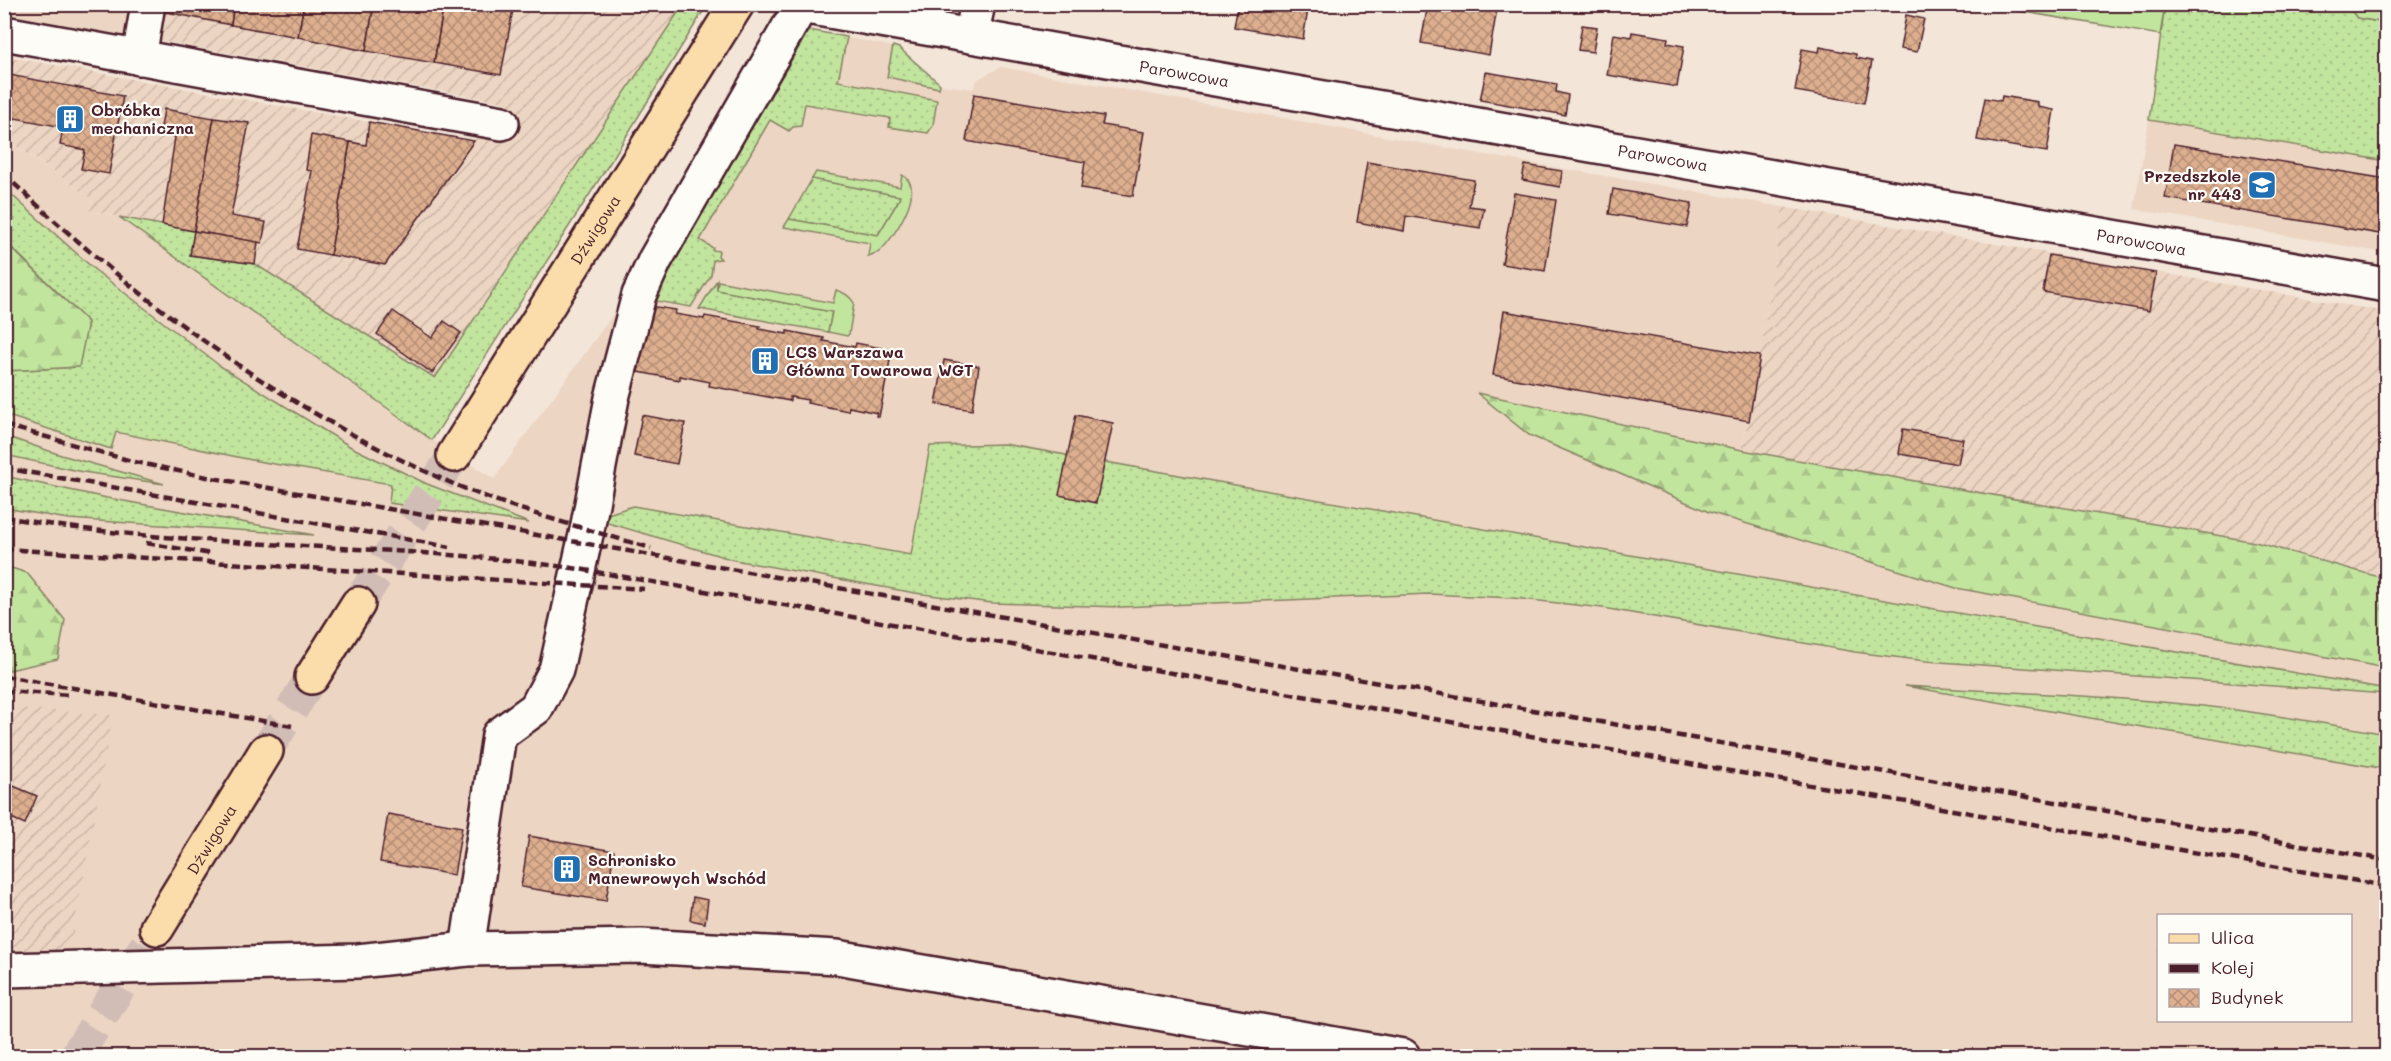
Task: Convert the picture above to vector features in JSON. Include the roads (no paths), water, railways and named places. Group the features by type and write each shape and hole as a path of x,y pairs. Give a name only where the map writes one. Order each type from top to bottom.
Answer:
{"main road":[{"name":"Dźwigowa","path":"454,455 737,4"},
{"path":"312,677 358,603"},
{"name":"Dźwigowa","path":"157,928 266,751"}],"street":[{"path":"139,58 148,4"},
{"path":"971,36 978,4"},
{"name":"Parowcowa","path":"467,949 499,735 536,708 556,670 587,530 612,398 639,295 655,260 801,6 2386,285"},
{"path":"4,33 502,123"},
{"path":"4,970 358,961 467,949 641,946 837,957 1403,1056"}],"tunnel":[{"path":"358,604 454,455"},
{"path":"266,751 312,677"},
{"path":"76,1056 157,928"}],"railway":[{"path":"4,174 106,265 159,307 270,386 328,421 388,453 474,492 549,518 651,548"},
{"path":"4,425 135,462 207,477 2386,860"},
{"path":"4,468 450,547"},
{"path":"4,517 147,536 435,554 579,569 2386,886"},
{"path":"146,543 211,554"},
{"path":"4,549 644,589"},
{"path":"4,676 292,726"},
{"path":"4,691 69,695"}],"place":[{"name":"Obróbka mechaniczna","path":"70,119"},
{"name":"Przedszkole nr 443","path":"2262,185"},
{"name":"LCS Warszawa Główna Towarowa WGT","path":"765,361"},
{"name":"Schronisko Manewrowych Wschód","path":"567,869"}]}
